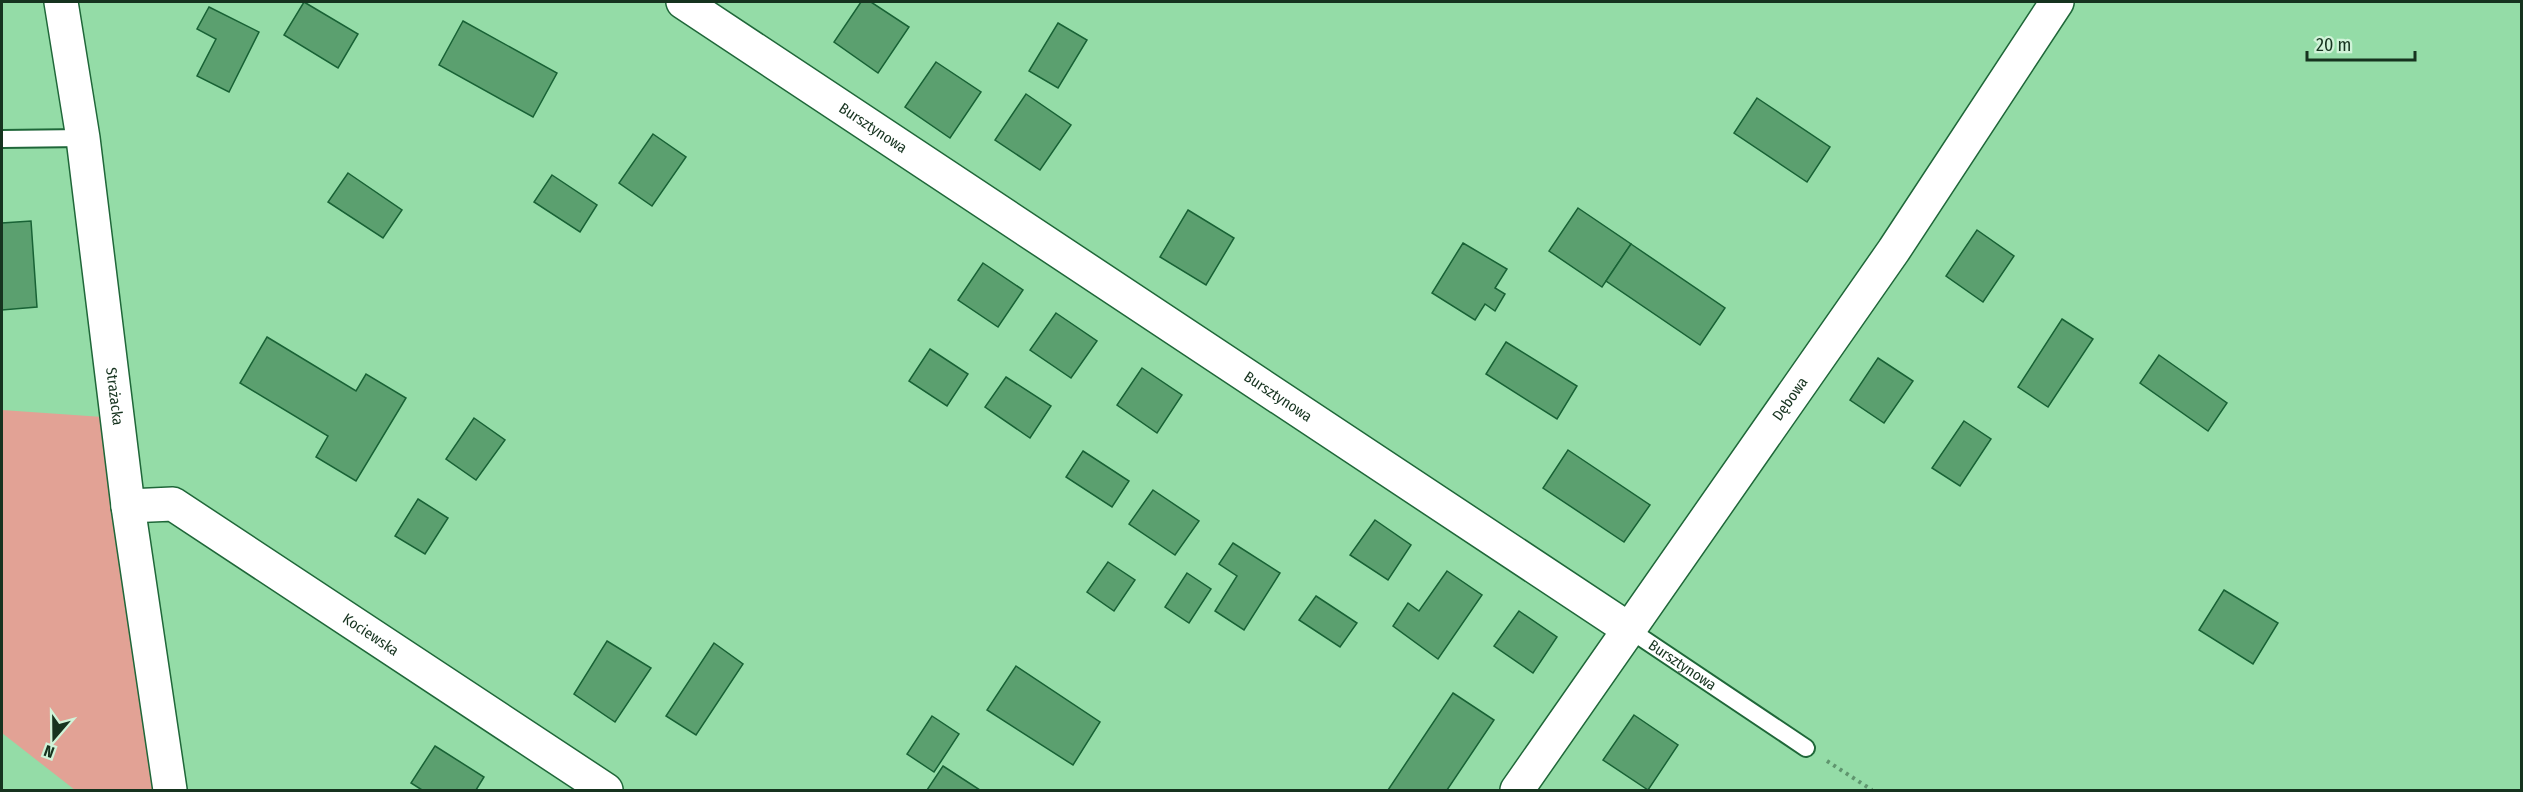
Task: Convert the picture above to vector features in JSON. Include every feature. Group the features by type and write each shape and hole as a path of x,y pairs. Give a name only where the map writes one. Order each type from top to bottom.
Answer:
{"street":[{"name":"Strażacka","path":"61,2 83,138 128,506 170,790"},
{"name":"Bursztynowa","path":"683,2 1630,630"},
{"name":"Dębowa","path":"1517,790 1894,250 2057,2"},
{"name":"Kociewska","path":"128,506 173,504 606,790"}],"lane":[{"path":"2,139 83,138"},
{"name":"Bursztynowa","path":"1630,630 1806,748"}],"path":[{"path":"1806,748 1872,790"}],"shaded area":[{"path":"2,410 117,418 161,790 75,790 2,733"}],"building":[{"path":"304,2 358,34 338,68 284,35"},
{"path":"861,2 871,2 909,27 878,73 834,42"},
{"path":"209,7 259,32 229,92 197,76 216,39 197,29"},
{"path":"463,21 557,73 533,117 439,65"},
{"path":"1058,23 1087,40 1058,88 1029,71"},
{"path":"936,62 981,92 950,138 905,107"},
{"path":"1026,94 1071,125 1040,170 995,140"},
{"path":"1757,98 1830,147 1807,182 1734,133"},
{"path":"653,134 686,157 652,206 619,183"},
{"path":"348,173 402,210 383,238 328,202"},
{"path":"552,175 597,205 580,232 534,202"},
{"path":"1578,208 1631,244 1602,287 1549,251"},
{"path":"1188,210 1234,238 1206,285 1160,257"},
{"path":"31,221 37,307 2,310 2,223"},
{"path":"1977,230 2014,256 1983,302 1946,276"},
{"path":"1463,243 1507,269 1495,288 1505,294 1495,311 1485,304 1475,320 1432,293"},
{"path":"1631,244 1725,308 1700,345 1606,281"},
{"path":"983,263 1023,290 998,327 958,300"},
{"path":"1056,313 1097,341 1071,378 1030,350"},
{"path":"2062,319 2093,339 2048,407 2018,387"},
{"path":"267,337 356,391 366,374 406,398 356,481 316,457 328,436 240,383"},
{"path":"1506,342 1577,386 1557,419 1486,374"},
{"path":"930,349 968,374 947,406 909,381"},
{"path":"2159,355 2227,403 2208,431 2140,383"},
{"path":"1878,358 1913,381 1884,423 1850,400"},
{"path":"1142,368 1182,395 1157,433 1117,405"},
{"path":"1006,377 1051,406 1030,438 985,407"},
{"path":"474,418 505,440 476,480 446,459"},
{"path":"1964,421 1991,439 1960,486 1932,468"},
{"path":"1568,450 1650,505 1624,542 1543,488"},
{"path":"1083,451 1129,481 1112,507 1066,477"},
{"path":"1153,490 1199,521 1175,555 1129,524"},
{"path":"418,499 448,518 425,554 395,536"},
{"path":"1375,520 1411,545 1388,580 1350,555"},
{"path":"1233,543 1280,573 1244,630 1215,611 1237,576 1219,564"},
{"path":"1108,562 1135,580 1114,611 1087,592"},
{"path":"1447,571 1482,595 1438,659 1393,626 1408,603 1419,611"},
{"path":"1187,573 1211,589 1189,623 1165,607"},
{"path":"2224,590 2278,623 2253,664 2199,630"},
{"path":"1316,596 1357,623 1340,647 1299,620"},
{"path":"1519,611 1557,637 1533,673 1494,646"},
{"path":"607,641 651,668 615,722 574,694"},
{"path":"714,643 743,664 696,735 666,716"},
{"path":"1016,666 1100,722 1073,765 987,710"},
{"path":"1453,693 1494,720 1447,790 1388,790"},
{"path":"1634,715 1678,745 1648,790 1603,760"},
{"path":"932,716 959,734 934,772 907,754"},
{"path":"435,746 484,777 476,790 422,790 411,783"},
{"path":"943,766 980,790 927,790"}]}
